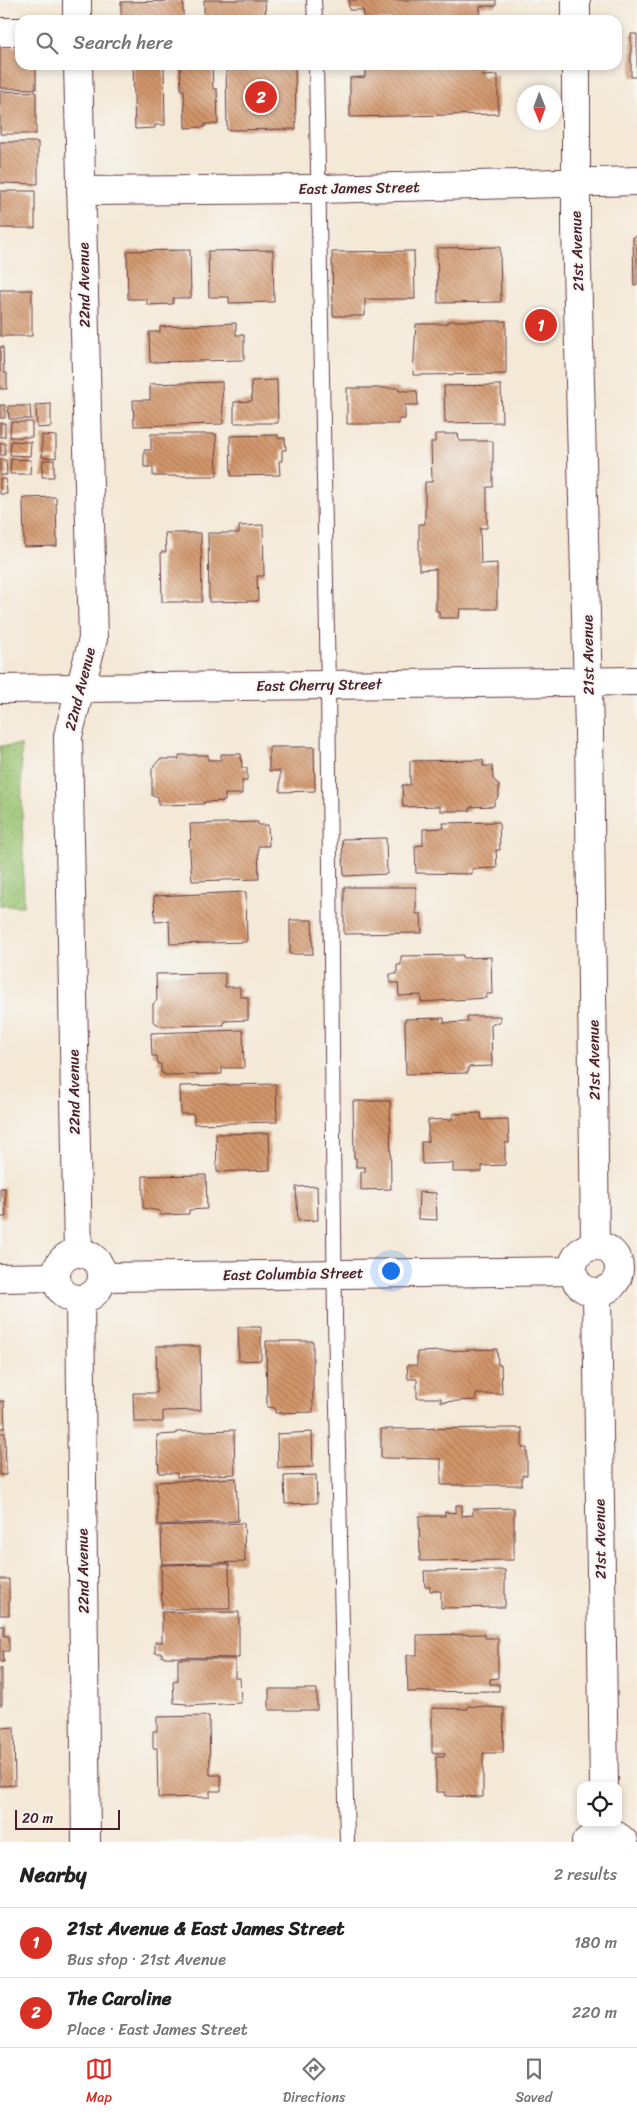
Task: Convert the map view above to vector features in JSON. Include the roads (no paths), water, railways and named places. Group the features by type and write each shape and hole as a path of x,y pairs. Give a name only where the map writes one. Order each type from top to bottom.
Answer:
{"street":[{"path":"77,0 77,15"},
{"path":"576,0 576,15"},
{"path":"0,32 15,32"},
{"name":"22nd Avenue","path":"78,70 93,639 68,736 67,751 78,1252"},
{"name":"21st Avenue","path":"576,70 576,182 588,682 596,1246"},
{"name":"East James Street","path":"81,191 318,189 637,181"},
{"name":"East Cherry Street","path":"0,689 637,681"},
{"path":"596,1246 612,1252 628,1271 611,1287 597,1293 582,1288 577,1283 572,1271 577,1255 583,1249 596,1246"},
{"path":"78,1252 93,1257 102,1269 103,1277 97,1291 91,1296 80,1299 69,1297 63,1292 56,1277 56,1271 64,1258 78,1252"},
{"name":"East Columbia Street","path":"103,1277 572,1271"},
{"path":"0,1278 56,1277"},
{"name":"21st Avenue","path":"597,1293 604,1782"},
{"name":"22nd Avenue","path":"80,1299 86,1842"}],"lane":[{"path":"314,0 315,15"},
{"path":"316,70 328,685 334,1274 346,1842"}],"place":[{"name":"The Caroline","path":"261,97"},
{"name":"21st Avenue & East James Street","path":"541,325"}]}
